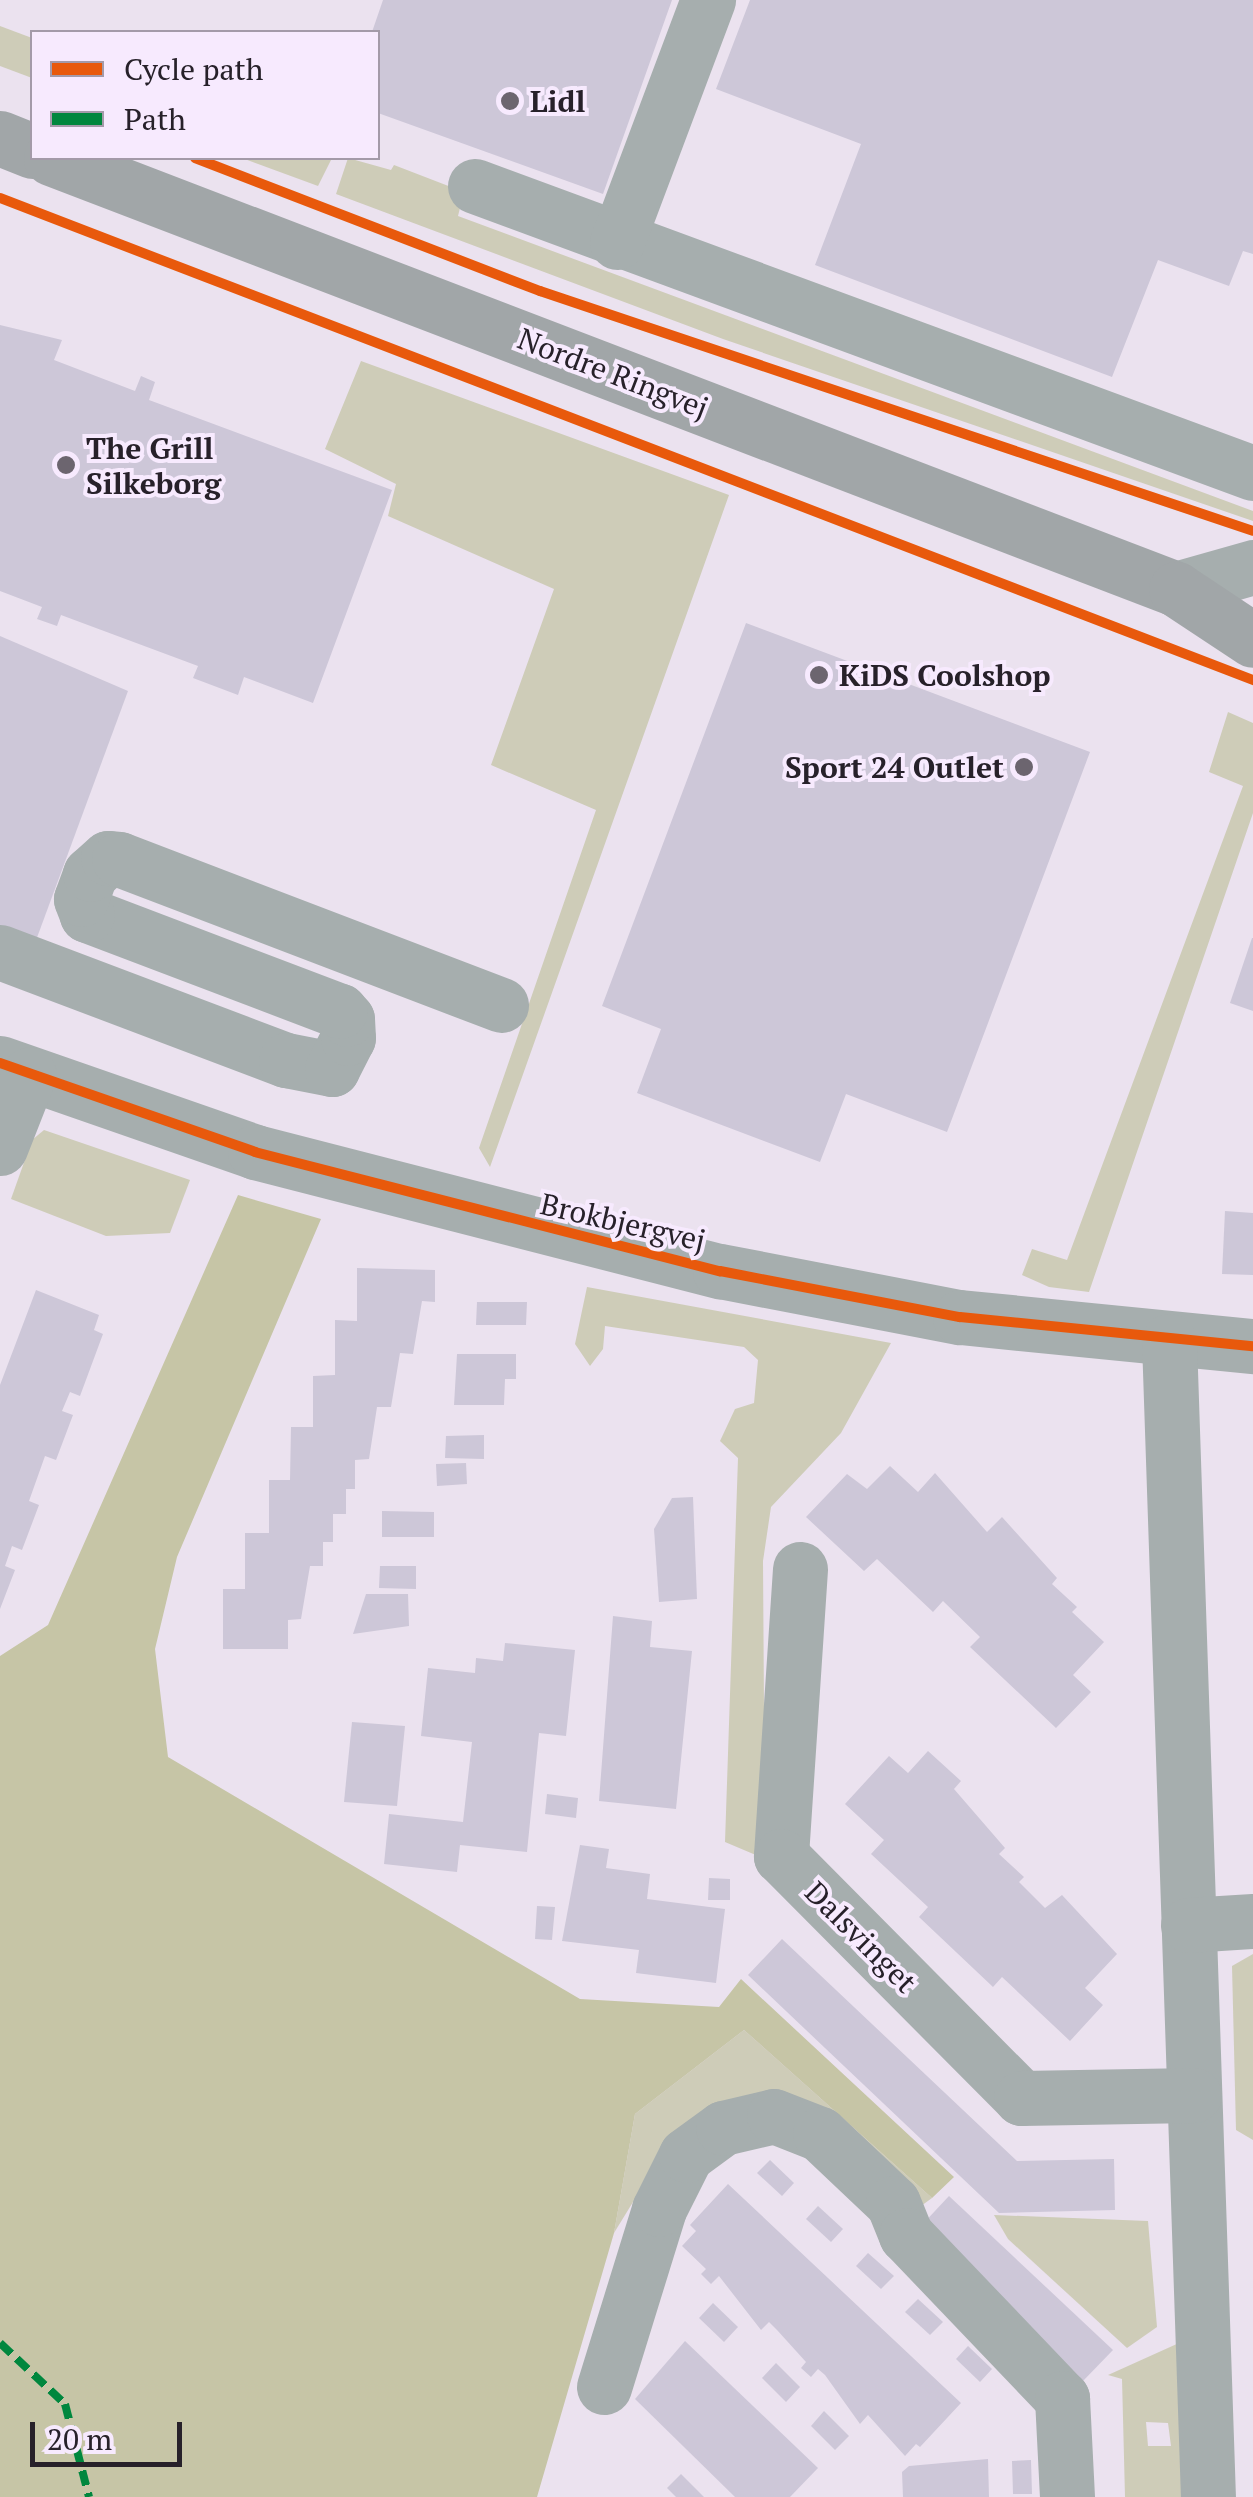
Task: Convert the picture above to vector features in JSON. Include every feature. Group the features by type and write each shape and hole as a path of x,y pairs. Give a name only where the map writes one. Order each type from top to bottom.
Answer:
{"main road":[{"path":"0,138 30,149"},
{"name":"Nordre Ringvej","path":"55,160 1176,589 1253,640"},
{"name":"Nordre Ringvej","path":"1176,589 1253,596"}],"street":[{"path":"617,242 708,0"},
{"path":"474,186 1253,474"},
{"path":"1176,589 1253,567"},
{"path":"0,952 286,1060 332,1068 348,1038 340,1011 87,915 81,899 90,874 108,858 119,858 501,1005"},
{"name":"Brokbjergvej","path":"0,1148 15,1068 255,1152 684,1262 960,1316 1168,1341 1253,1346"},
{"path":"1168,1341 1208,2497"},
{"name":"Dalsvinget","path":"800,1569 781,1856 1020,2098 1194,2095"},
{"path":"1188,1925 1253,1921"},
{"path":"604,2387 659,2209 686,2155 723,2128 774,2116 820,2134 893,2203 906,2235 1062,2398 1067,2497"}],"shaded area":[{"path":"0,26 30,37 30,77 0,66"},
{"path":"247,160 331,160 318,186"},
{"path":"347,160 391,170 394,165 464,192 458,216 1253,511 1253,521 723,339 336,194"},
{"path":"361,361 729,495 490,1167 479,1148 596,810 491,765 554,589 388,516 396,484 325,449"},
{"path":"1228,712 1253,723 1253,813 1089,1292 1049,1287 1022,1275 1032,1249 1067,1260 1243,786 1209,772"},
{"path":"44,1130 190,1180 170,1233 106,1236 11,1199 32,1140"},
{"path":"587,1287 891,1343 841,1433 771,1507 763,1561 765,1859 725,1842 738,1458 720,1441 735,1409 754,1403 758,1360 744,1347 605,1326 603,1349 590,1366 575,1344"},
{"path":"1253,1954 1253,2140 1236,2130 1232,1966"},
{"path":"744,2030 932,2198 921,2206 824,2121 652,2171 614,2233 635,2114"},
{"path":"994,2215 1148,2221 1157,2327 1127,2348 1008,2239"},
{"path":"1179,2343 1184,2497 1125,2497 1122,2379 1108,2375","holes":["1146,2422 1168,2423 1171,2446 1148,2446"]}],"green space":[{"path":"238,1195 321,1219 177,1557 155,1649 168,1757 580,1999 719,2007 741,1979 954,2177 932,2198 744,2030 635,2114 614,2233 537,2497 0,2497 0,1656 48,1625"}],"building":[{"name":"Lidl","path":"383,0 672,0 603,194 380,114 380,30 373,30"},
{"path":"750,0 1253,0 1253,254 1243,251 1229,286 1158,260 1112,377 815,265 861,144 716,89"},
{"path":"0,325 62,340 54,360 135,391 141,376 155,382 149,400 392,490 313,703 244,677 238,695 193,678 198,666 61,615 57,626 37,619 42,607 0,591"},
{"path":"746,623 1090,752 947,1132 846,1094 820,1162 637,1093 661,1029 602,1006"},
{"path":"0,636 128,691 35,943 0,930"},
{"path":"1253,938 1253,1011 1230,1003"},
{"path":"1225,1211 1253,1213 1253,1275 1222,1274"},
{"path":"357,1268 435,1270 435,1302 422,1301 413,1354 400,1353 391,1407 377,1407 369,1459 355,1460 355,1489 346,1489 346,1514 333,1514 333,1542 323,1542 323,1566 310,1566 301,1619 288,1620 288,1649 223,1649 223,1589 245,1589 245,1533 269,1533 269,1480 290,1480 291,1427 313,1427 313,1376 335,1375 335,1320 357,1321"},
{"path":"36,1290 99,1315 94,1330 103,1334 80,1396 70,1392 62,1411 73,1415 56,1460 45,1456 29,1501 39,1505 22,1550 12,1546 5,1566 15,1570 0,1609 0,1385"},
{"path":"477,1302 527,1302 526,1325 476,1325"},
{"path":"457,1354 516,1354 516,1379 505,1379 504,1405 454,1405"},
{"path":"484,1435 484,1459 445,1458 446,1436"},
{"path":"466,1463 467,1484 437,1486 436,1464"},
{"path":"890,1466 918,1492 935,1473 987,1532 1002,1517 1057,1578 1052,1584 1077,1607 1072,1612 1104,1642 1073,1675 1091,1692 1056,1728 970,1647 980,1637 943,1601 933,1612 877,1559 864,1571 806,1517 847,1474 867,1489"},
{"path":"693,1497 697,1599 659,1602 654,1529 672,1498"},
{"path":"382,1511 434,1512 434,1537 382,1537"},
{"path":"380,1566 416,1566 416,1589 379,1588"},
{"path":"366,1594 408,1594 409,1626 353,1634"},
{"path":"613,1616 652,1621 650,1647 692,1651 676,1809 599,1801"},
{"path":"505,1643 575,1650 566,1736 539,1733 527,1852 460,1845 457,1872 384,1864 389,1814 463,1822 472,1742 421,1736 428,1668 475,1673 476,1658 503,1661"},
{"path":"352,1722 405,1726 397,1806 344,1802"},
{"path":"928,1751 961,1781 954,1789 1005,1848 999,1854 1024,1877 1019,1882 1045,1908 1062,1895 1117,1954 1085,1988 1103,2005 1070,2041 1002,1977 993,1987 919,1917 928,1907 871,1854 884,1840 845,1804 889,1756 908,1773"},
{"path":"547,1794 578,1798 576,1818 545,1814"},
{"path":"580,1845 609,1849 606,1868 650,1874 647,1899 725,1909 716,1983 636,1973 639,1950 562,1941"},
{"path":"709,1878 730,1879 730,1900 708,1900"},
{"path":"537,1906 555,1907 552,1940 535,1939"},
{"path":"782,1939 1017,2161 1114,2159 1115,2210 999,2213 748,1975"},
{"path":"770,2160 794,2183 782,2196 757,2173"},
{"path":"728,2184 961,2403 920,2447 916,2444 905,2456 868,2415 860,2424 825,2375 818,2369 811,2377 801,2368 806,2362 769,2322 761,2330 719,2276 711,2284 701,2274 706,2269 682,2246 696,2231 690,2225"},
{"path":"949,2196 1113,2350 1083,2381 920,2227"},
{"path":"818,2206 843,2229 831,2242 806,2219"},
{"path":"868,2253 894,2276 881,2289 856,2266"},
{"path":"918,2299 943,2322 930,2335 905,2312"},
{"path":"713,2303 738,2327 724,2342 699,2318"},
{"path":"685,2341 818,2468 790,2497 735,2497 635,2399"},
{"path":"968,2346 992,2369 980,2382 956,2359"},
{"path":"776,2363 800,2387 786,2402 762,2378"},
{"path":"824,2411 849,2436 835,2450 811,2426"},
{"path":"988,2459 989,2497 903,2497 902,2472 909,2466"},
{"path":"1031,2460 1032,2494 1013,2494 1012,2461"},
{"path":"681,2474 704,2497 676,2497 667,2488"}],"marked path":[{"path":"0,2343 65,2404 89,2497"}],"cycle path":[{"path":"200,160 540,291 1253,531"},
{"path":"0,198 1253,680"},
{"path":"0,1063 255,1152 720,1271 960,1317 1253,1346"}],"place":[{"name":"Lidl","path":"510,101"},
{"name":"The Grill Silkeborg","path":"66,465"},
{"name":"KiDS Coolshop","path":"819,675"},
{"name":"Sport 24 Outlet","path":"1024,767"}]}
